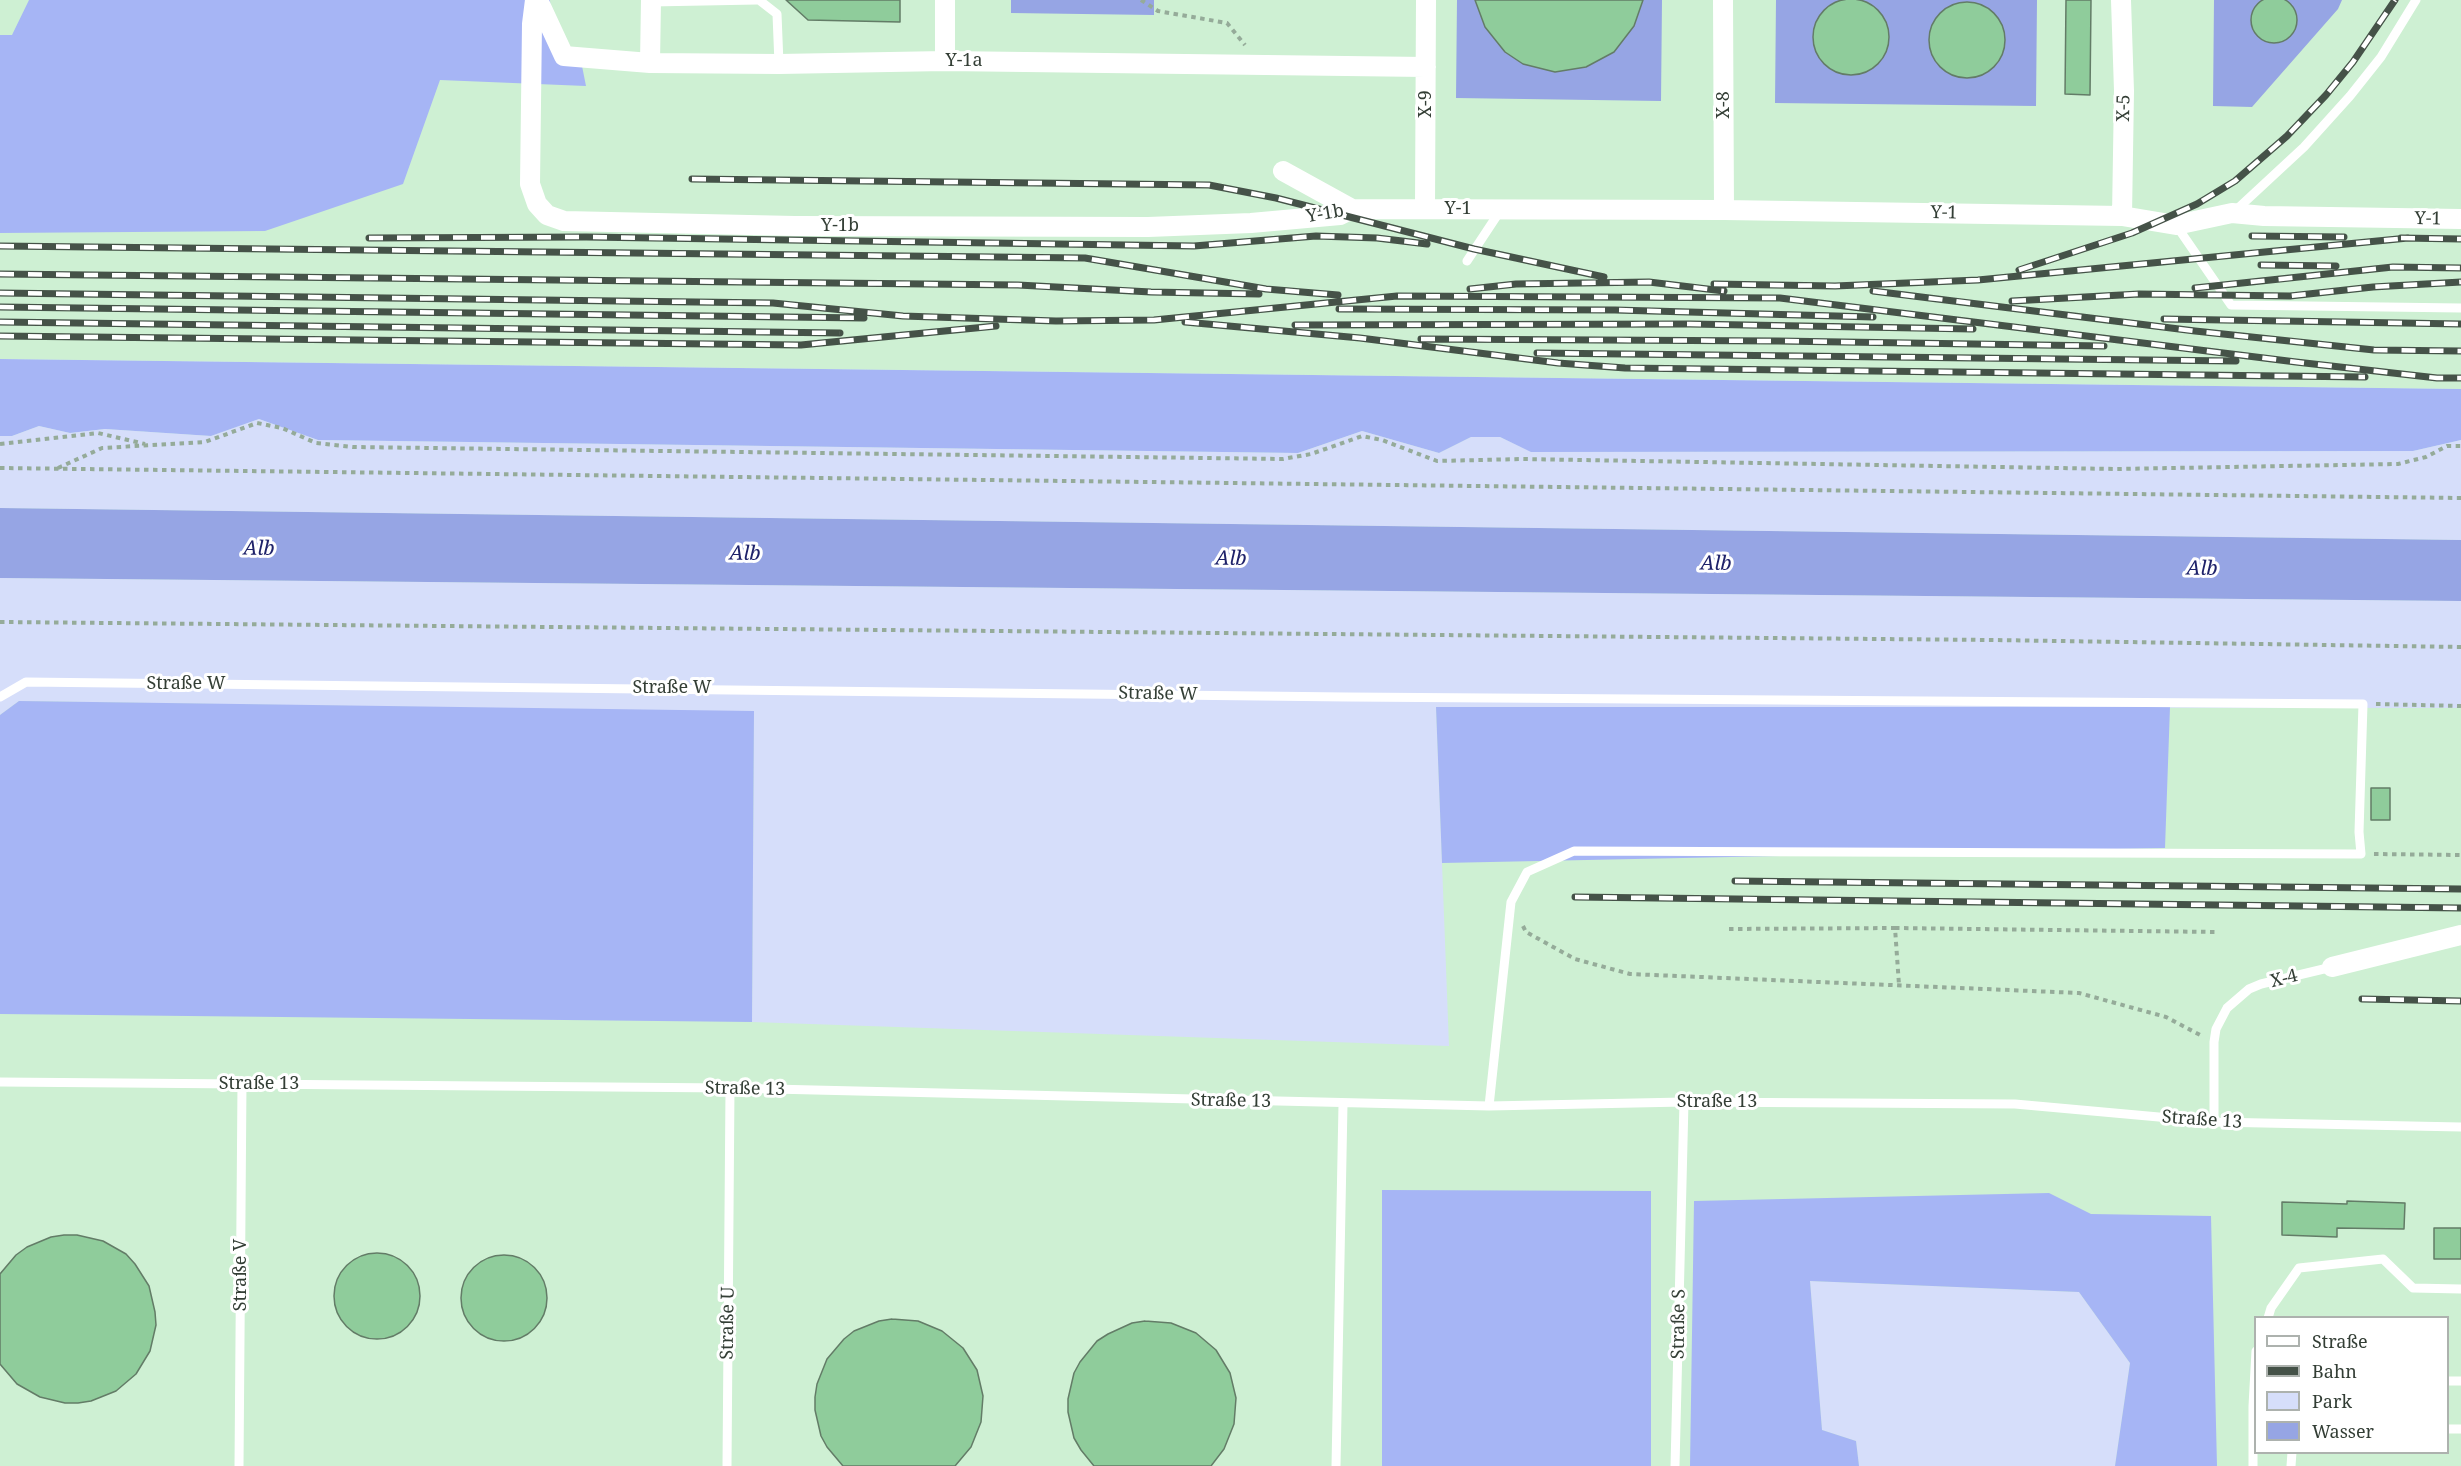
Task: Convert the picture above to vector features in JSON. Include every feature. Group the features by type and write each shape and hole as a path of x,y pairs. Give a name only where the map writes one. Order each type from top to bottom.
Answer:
{"street":[{"name":"Y-1a","path":"536,0 564,56 650,63 779,64 945,61 1426,67"},
{"name":"Y-1b","path":"536,0 532,24 530,184 537,204 547,215 564,221 795,226 1148,227 1251,223 1340,215 1352,209 1425,208"},
{"path":"945,0 945,61"},
{"name":"X-9","path":"1425,208 1426,0"},
{"name":"X-8","path":"1723,0 1724,210"},
{"name":"X-5","path":"2121,0 2124,91 2122,216"},
{"path":"650,63 651,1"},
{"name":"Y-1b","path":"1283,171 1352,209"},
{"name":"Y-1","path":"1425,208 2122,216 2176,225 2232,213 2264,216 2461,219"},
{"name":"X-4","path":"2332,967 2461,935"}],"lane":[{"path":"651,1 758,0 777,14 779,64"},
{"path":"2232,213 2304,147 2350,96 2381,57 2416,0"},
{"path":"1467,261 1501,209"},
{"path":"2176,225 2231,305 2461,308"},
{"name":"Straße W","path":"0,697 26,682 2363,704"},
{"path":"1489,1106 1512,902 1527,872 1574,851 2361,854 2359,832 2363,704"},
{"name":"X-4","path":"2214,1122 2214,1042 2222,1014 2249,989 2332,967"},
{"name":"Straße 13","path":"0,1082 730,1088 1489,1106 1684,1102 2014,1104 2214,1122 2461,1127"},
{"name":"Straße V","path":"239,1466 242,1083"},
{"name":"Straße U","path":"727,1466 730,1088"},
{"name":"Straße S","path":"1676,1466 1684,1102"},
{"path":"1336,1466 1343,1104"},
{"path":"2268,1316 2271,1308 2300,1268 2383,1259 2413,1288 2461,1289"},
{"path":"2253,1466 2254,1406"}],"path":[{"path":"1141,0 1158,11 1227,22 1248,48 1253,64"},
{"path":"57,469 102,448 205,442 257,423 282,428 316,443 352,447 1283,459 1311,454 1362,436 1382,440 1437,461 1522,459 2117,469 2398,464 2426,457 2447,447 2461,446"},
{"path":"0,444 98,433 149,445"},
{"path":"0,468 2461,498"},
{"path":"0,622 1956,640 2461,647"},
{"path":"2363,704 2461,706"},
{"path":"2361,854 2461,855"},
{"path":"1512,902 1526,932 1575,959 1630,974 2079,993 2166,1017 2214,1042"},
{"path":"1895,928 1899,985"},
{"path":"1729,929 1895,928 2216,932"}],"shaded area":[{"path":"0,0 2461,0 2461,389 0,359"},
{"path":"29,0 550,0 553,54 582,66 586,86 440,80 403,184 265,231 0,233 0,35 12,35"},
{"path":"0,359 2461,389 2461,440 2413,451 1531,452 1500,437 1471,437 1439,453 1362,431 1298,453 318,440 259,419 211,436 105,429 70,433 39,426 12,436 0,436"},
{"path":"0,666 2461,693 2461,1466 0,1466"},
{"path":"19,701 754,711 752,1022 0,1014 0,715"},
{"path":"1436,707 2170,707 2165,848 1442,863"},
{"path":"1382,1190 1651,1191 1651,1466 1382,1466"},
{"path":"2049,1193 2091,1214 2211,1216 2217,1466 2115,1466 2130,1363 2079,1292 1810,1281 1822,1430 1856,1441 1859,1466 1690,1466 1694,1201"}],"green space":[{"path":"259,419 318,440 1298,453 1362,431 1439,453 1471,437 1500,437 1532,452 2413,451 2461,440 2461,540 0,508 0,436 12,436 39,426 70,433 105,429 211,436"},
{"path":"0,578 2461,601 2461,708 1436,707 1449,1046 752,1022 754,712 19,701 0,715"},
{"path":"1810,1281 2079,1292 2130,1363 2115,1466 1859,1466 1856,1441 1822,1430"}],"water":[{"path":"1011,0 1154,0 1154,15 1011,13"},
{"path":"1457,0 1662,0 1661,101 1456,98"},
{"path":"1776,0 2037,0 2036,106 1775,103"},
{"path":"2214,0 2342,0 2338,9 2252,107 2213,106"},
{"name":"Alb","path":"0,508 2461,540 2461,601 0,578"}],"building":[{"path":"1851,-1 1865,2 1878,10 1886,23 1889,37 1886,51 1878,64 1865,72 1851,75 1837,72 1824,64 1816,51 1813,37 1816,23 1824,10 1837,2"},
{"path":"2265,-1 2283,-1 2295,11 2297,20 2295,29 2283,41 2274,43 2265,41 2253,29 2251,20 2253,11"},
{"path":"786,0 900,0 900,22 808,20"},
{"path":"1475,0 1643,0 1634,26 1614,52 1586,67 1555,72 1523,64 1505,52 1485,27"},
{"path":"2066,0 2091,0 2090,95 2065,94"},
{"path":"1967,2 1981,5 1994,13 2002,26 2005,40 2002,54 1994,67 1981,75 1967,78 1953,75 1940,67 1932,54 1929,40 1932,26 1940,13 1953,5"},
{"path":"2371,788 2390,788 2390,820 2371,820"},
{"path":"2347,1201 2405,1203 2404,1229 2337,1228 2337,1237 2282,1235 2282,1202 2347,1204"},
{"path":"2434,1228 2461,1228 2461,1259 2434,1259"},
{"path":"77,1235 103,1241 126,1254 149,1286 155,1312 156,1325 150,1351 136,1374 116,1391 91,1401 78,1403 65,1403 40,1397 17,1384 0,1364 0,1274 16,1255 27,1247 51,1237"},
{"path":"377,1253 401,1260 413,1272 420,1296 413,1320 401,1332 377,1339 353,1332 341,1320 334,1296 341,1272 353,1260"},
{"path":"504,1255 528,1262 540,1274 547,1298 540,1322 528,1334 504,1341 480,1334 468,1322 461,1298 468,1274 480,1262"},
{"path":"892,1319 918,1321 942,1331 963,1348 977,1370 983,1396 981,1422 971,1447 955,1466 843,1466 821,1436 815,1410 815,1397 817,1384 827,1359 854,1331 879,1321"},
{"path":"1145,1321 1171,1323 1196,1333 1216,1350 1230,1373 1236,1398 1234,1424 1224,1449 1211,1466 1094,1466 1074,1438 1068,1412 1068,1399 1074,1373 1080,1362 1097,1341 1108,1334 1132,1323"}],"railway":[{"path":"2019,270 2132,233 2197,204 2235,181 2287,136 2326,95 2353,62 2395,0"},
{"path":"692,179 1209,185 1276,198 1474,249 1604,277"},
{"path":"369,238 586,237 1194,246 1316,236 1377,238 1427,244"},
{"path":"2252,236 2344,237"},
{"path":"2401,238 2461,239"},
{"path":"1714,284 1835,286 1978,280 2408,238"},
{"path":"0,246 1085,258 1266,289 1338,295"},
{"path":"2261,265 2336,266"},
{"path":"2195,288 2393,267 2461,268"},
{"path":"0,274 1018,285 1151,292 1259,294"},
{"path":"1470,289 1516,284 1649,282 1724,291"},
{"path":"2012,301 2139,294 2290,296 2373,287 2461,282"},
{"path":"1873,291 2195,331 2374,350 2461,351"},
{"path":"0,293 773,303 903,316 1056,321 1154,320 1397,296 1780,298 2296,362 2437,378 2461,378"},
{"path":"0,307 864,318"},
{"path":"1339,309 1615,310 1873,317"},
{"path":"2164,319 2461,324"},
{"path":"0,322 840,333"},
{"path":"1185,322 1360,338 1558,363 1625,368 2365,377"},
{"path":"1295,325 1690,324 1973,329"},
{"path":"0,336 801,345 996,326"},
{"path":"1421,339 2104,346"},
{"path":"1537,353 2236,361"},
{"path":"1735,881 2461,889"},
{"path":"1575,897 2461,908"},
{"path":"2362,999 2461,1001"}]}
